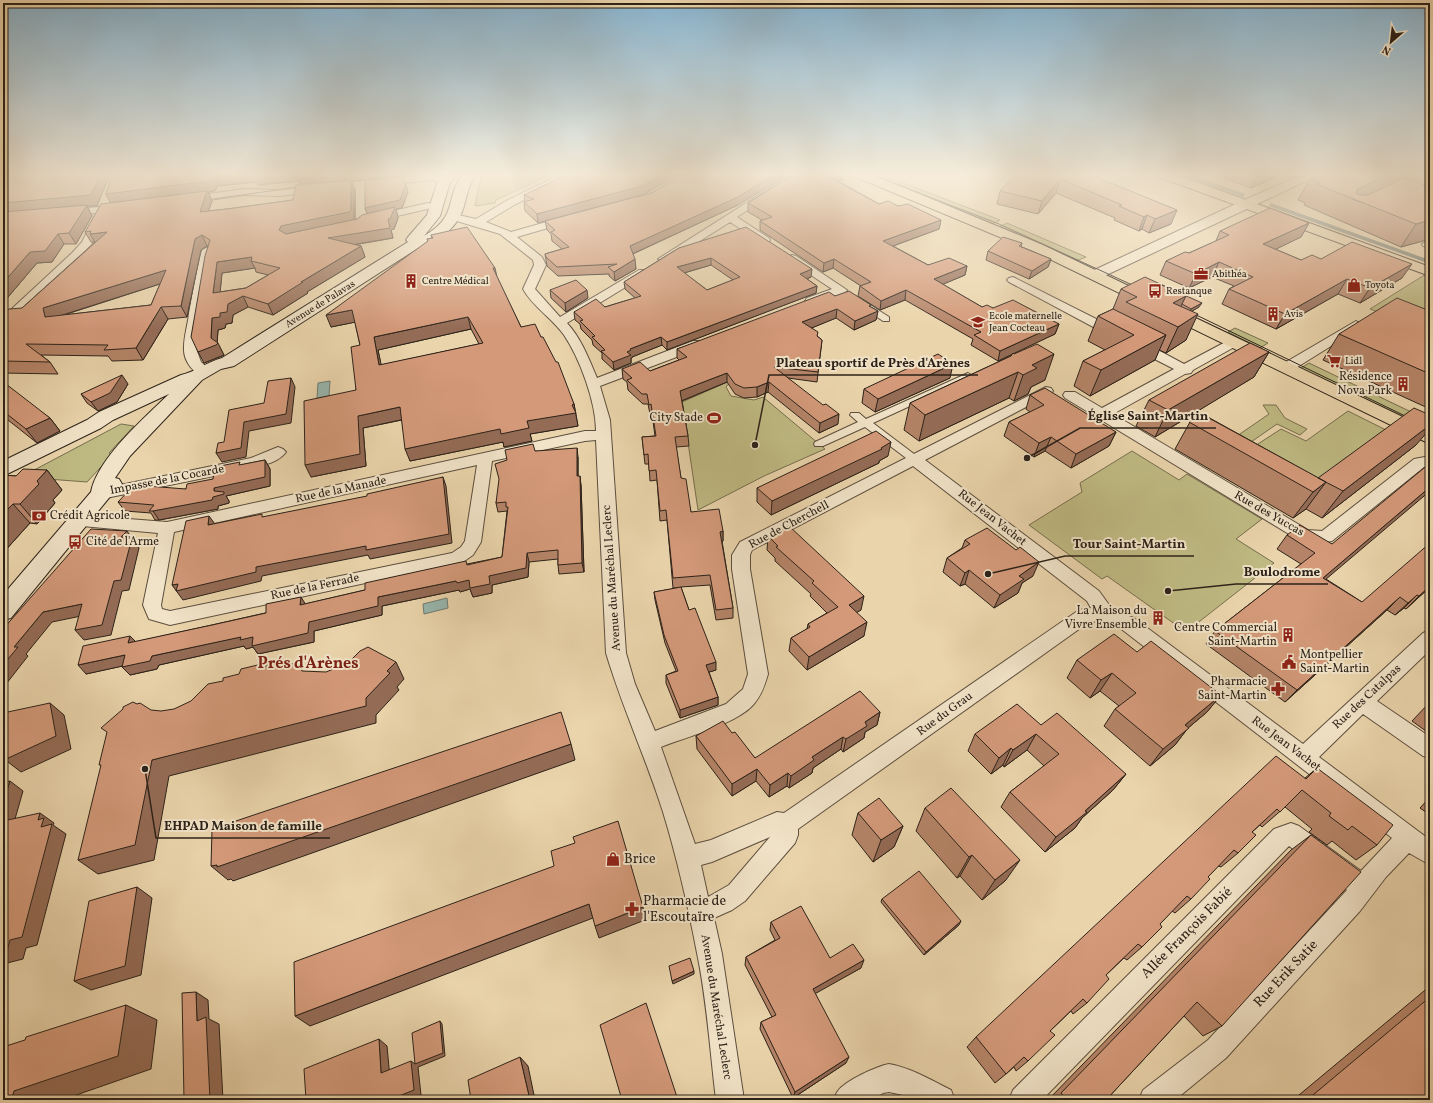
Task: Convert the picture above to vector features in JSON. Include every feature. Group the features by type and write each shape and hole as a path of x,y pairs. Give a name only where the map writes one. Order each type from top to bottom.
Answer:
{"main road":[{"name":"Avenue de Palavas","path":"413,245 413,241 423,225"},
{"name":"Avenue de Palavas","path":"178,403 190,384 200,374 215,365 228,362 413,245 425,242 436,235 446,225"},
{"path":"984,225 1021,241 1234,342 1430,438"},
{"path":"1304,225 1430,272"},
{"name":"Avenue de Palavas","path":"3,611 101,494 103,481 123,452 178,403 224,371 228,362"},
{"path":"3,469 141,399 200,374"},
{"path":"141,399 178,403"},
{"path":"94,424 178,403"}],"street":[{"path":"3,324 76,255 87,242 95,225"},
{"path":"349,227 357,225"},
{"name":"Avenue du Maréchal Leclerc","path":"485,225 509,236 538,259 540,265 529,289 533,296 569,333 594,384 603,420 616,653 625,684 649,742 674,812 687,857 714,972 730,1100"},
{"path":"509,236 547,225"},
{"path":"559,322 568,318 718,225"},
{"path":"742,225 886,319"},
{"path":"1095,276 1201,225"},
{"path":"200,374 199,369 194,362 190,348 203,266 208,250"},
{"path":"1013,280 1186,370"},
{"path":"796,307 848,294"},
{"path":"1286,368 1304,359 1367,317"},
{"path":"594,384 708,340"},
{"path":"1103,414 1186,370 1234,342"},
{"path":"819,444 968,376"},
{"name":"Rue de Cherchell","path":"649,742 734,710 753,692 758,674 740,555 746,546 1046,391"},
{"name":"Rue des Yuccas","path":"1070,395 1303,535 1314,538 1326,537 1419,463 1430,461"},
{"path":"855,415 914,459"},
{"name":"Rue de la Manade","path":"77,521 168,528 585,436 603,435"},
{"name":"Impasse de la Cocarde","path":"101,494 254,463 269,458 278,452"},
{"name":"Rue de la Ferrade","path":"168,528 152,605 155,614 170,618 457,558 467,551 473,542 485,459"},
{"name":"Rue Jean Vachet","path":"914,459 1093,596 1106,614 1127,623 1430,854"},
{"name":"Rue du Grau","path":"687,857 712,851 777,823 787,824 1085,615 1106,614"},
{"name":"Rue des Catalpas","path":"1304,757 1430,638"},
{"path":"1362,702 1430,749"},
{"path":"700,912 724,902 737,893 787,835 787,824"},
{"name":"Allée François Fabié","path":"1023,1100 1282,837 1291,834 1303,841 1363,887"},
{"name":"Rue Erik Satie","path":"1152,1100 1217,1049 1352,903 1363,887 1389,856 1409,838"},
{"path":"848,1100 874,1083 885,1078 898,1080 941,1100"}],"shaded area":[{"path":"1002,225 1013,225 1086,257 1076,261 1029,239 997,228"},
{"path":"1426,274 1430,276 1430,331 1370,309"},
{"path":"1235,328 1268,343 1260,348 1228,332"},
{"path":"1309,363 1430,421 1430,433 1298,370"},
{"path":"732,380 726,387 731,396 754,400 763,397 825,449 764,476 698,510 682,402"},
{"path":"1263,405 1276,405 1285,418 1307,429 1300,435 1277,424 1238,451 1221,447 1269,414"},
{"path":"1348,411 1388,431 1297,499 1241,455 1281,429 1306,441"},
{"path":"121,424 134,426 109,453 113,454 87,482 21,477"},
{"path":"1132,451 1179,480 1187,474 1262,519 1236,539 1274,563 1186,632 1107,576 1102,579 1029,525 1082,492 1080,483"}],"water":[{"path":"330,381 329,396 317,398 318,383"},
{"path":"447,598 448,608 424,614 423,604"}],"building":[{"path":"3,225 74,225 69,233 58,234 45,251 30,252 3,283"},
{"path":"89,225 284,225 281,226 279,230 286,234 326,225 389,225 390,228 328,238 361,246 301,282 303,282 268,304 243,296 228,304 227,312 220,313 220,317 212,318 211,338 218,343 198,352 191,337 205,256 210,240 202,235 195,239 181,306 161,307 136,348 104,350 108,345 26,344 50,362 3,361 3,314 9,309 22,308 107,232 90,234 91,231 85,232","holes":["252,257 251,261 280,268 246,288 213,293 217,262","166,270 151,305 45,317 43,308"]},
{"path":"550,225 675,225 630,246 635,259 614,272 608,267 617,264 557,267 546,257 545,254 569,247 551,232 555,230"},
{"path":"767,225 926,225 883,241 928,265 949,258 967,266 934,279 982,307 987,305 993,308 1013,300 1059,324 1000,351 974,335 981,332 906,290 881,301 860,286 871,282 834,259 824,263"},
{"path":"1232,225 1304,225 1263,244 1301,260 1312,255 1321,259 1352,242 1412,264 1370,288 1347,279 1285,314 1229,289 1253,277 1219,262 1196,274 1166,261 1185,252 1189,253 1229,235 1220,231"},
{"path":"467,227 495,268 493,268 521,327 535,324 556,362 558,362 576,413 527,421 529,428 501,434 500,429 405,449 400,407 358,416 360,454 305,465 304,401 356,390 351,347 360,345 352,310 326,315 428,241 427,239 433,238 431,235","holes":["468,317 483,343 379,365 374,337"]},
{"path":"746,227 812,269 800,274 817,286 667,342 661,337 630,349 631,350 627,352 631,355 613,362 601,351 605,350 592,337 595,336 580,321 583,320 574,312 596,299 605,307 641,296 624,282 679,248","holes":["711,258 740,277 707,290 677,267"]},
{"path":"1003,237 1022,243 1019,246 1051,259 1032,271 988,251"},
{"path":"1145,277 1186,296 1173,303 1198,314 1178,327 1126,302 1137,297 1121,289"},
{"path":"576,280 587,290 565,303 550,290"},
{"path":"1162,285 1202,303 1191,309 1182,304 1186,296"},
{"path":"849,291 878,311 855,321 837,309 802,322 818,332 817,336 822,340 818,372 774,367 823,405 826,404 839,414 820,423 769,382 757,387 744,388 735,384 727,373 680,391 688,436 675,437 681,478 686,479 691,512 719,509 723,531 720,532 733,608 716,610 710,575 673,578 666,510 660,511 656,470 649,471 648,454 644,455 642,437 656,436 651,404 649,405 647,394 642,394 627,380 632,378 622,369 640,362 650,371 687,357 677,349 829,292 835,296"},
{"path":"1397,298 1430,311 1430,374 1339,334"},
{"path":"1113,309 1166,335 1101,370 1083,361 1134,335 1098,316"},
{"path":"1250,343 1269,352 1168,410 1149,400"},
{"path":"1037,344 1054,354 1032,365 1037,368 1023,375 1018,372 925,415 910,403 1011,356 1013,353 1014,354"},
{"path":"938,354 953,364 878,399 864,389"},
{"path":"122,375 110,393 91,402 81,394"},
{"path":"291,378 286,414 244,422 241,448 216,453 218,443 224,442 229,410 264,403 268,381"},
{"path":"6,384 50,418 26,429 3,411 3,386"},
{"path":"1045,388 1116,432 1076,454 1051,437 1039,443 1009,422 1044,405 1030,395"},
{"path":"1414,408 1430,415 1430,425 1343,491 1318,478"},
{"path":"1196,411 1326,482 1313,492 1189,422"},
{"path":"876,431 891,442 881,448 882,449 772,501 757,488"},
{"path":"533,444 535,451 577,448 577,476 580,476 582,563 558,565 558,550 527,553 526,568 489,576 490,584 470,588 469,580 457,583 456,581 378,597 378,606 309,622 308,633 252,646 253,637 240,640 241,637 152,656 150,661 122,667 125,655 78,665 83,646 130,636 128,643 266,613 266,604 301,597 300,605 365,590 365,583 466,561 467,565 502,557 508,507 506,507 506,502 496,503 499,479 495,464 507,460 505,450"},
{"path":"265,460 265,477 214,488 214,491 224,492 224,494 213,497 212,500 153,511 149,511 154,505 118,502 134,485 186,489 187,484 213,479 215,467 240,462 239,465"},
{"path":"1430,463 1430,487 1323,578 1362,602 1430,543 1430,586 1419,596 1417,595 1408,603 1400,597 1297,690 1215,631 1315,553 1287,535 1300,525 1332,544"},
{"path":"23,469 47,470 37,481 39,484 20,504 13,504 3,514 3,475 16,476"},
{"path":"443,477 449,534 366,550 366,546 256,567 256,572 176,591 178,584 172,585 186,521 209,516 208,525 262,514 262,517 367,496 367,494"},
{"path":"789,526 864,596 849,605 867,622 809,657 791,638 810,627 808,624 838,607 812,583 814,581 776,547 778,546 768,536"},
{"path":"987,528 1016,550 1020,547 1039,562 1019,576 1024,579 1000,595 969,570 965,573 947,558 970,544 965,540"},
{"path":"91,529 127,531 121,537 132,538 121,580 114,581 102,625 75,630 82,604 43,612 14,647 18,647 3,665 3,629"},
{"path":"681,587 689,610 695,608 716,662 706,665 718,697 680,710 666,675 678,671 664,635 654,592"},
{"path":"1114,634 1137,652 1151,641 1221,695 1185,725 1189,728 1163,749 1115,709 1136,693 1112,673 1101,680 1077,660"},
{"path":"368,647 396,662 387,671 390,673 366,698 366,706 152,760 135,845 78,860 101,765 99,765 107,732 101,728 123,709 123,707 133,702 137,704 140,703 151,710 161,711 174,709 191,701 208,684 223,681 223,678 239,674 241,669 266,663 266,668 298,663 302,671 326,672 348,663 360,651"},
{"path":"860,691 880,712 865,722 867,726 846,739 843,737 812,757 814,760 791,776 788,773 770,785 757,769 732,784 696,736 723,721 732,733 735,732 755,758"},
{"path":"50,703 56,736 4,760 3,713"},
{"path":"1017,704 1041,725 1057,713 1126,774 1085,811 1087,812 1056,837 1010,792 1059,754 1036,734 1013,750 1011,748 999,758 975,734"},
{"path":"561,712 571,744 217,867 217,865 211,866 212,830 218,827"},
{"path":"1276,756 1306,779 1317,768 1393,825 1377,845 1352,826 1348,830 1329,816 1331,813 1302,790 1280,812 1277,809 1252,832 1256,835 1238,853 1234,850 1208,877 1210,879 1191,899 1187,896 1160,924 1162,927 1142,947 1138,944 1106,975 1109,979 1087,1003 1083,999 1050,1031 1055,1035 1028,1061 1024,1057 1006,1074 976,1037"},
{"path":"10,781 3,802 3,783"},
{"path":"951,788 1020,860 995,880 972,855 969,857 925,808"},
{"path":"879,798 903,826 881,840 858,813"},
{"path":"40,813 38,820 44,818 41,827 52,824 22,937 10,940 7,951 3,952 3,821"},
{"path":"618,821 643,907 595,926 589,904 295,1016 294,962 554,866 551,851 575,843 573,837"},
{"path":"1311,835 1361,872 1222,1026 1197,1002 1106,1100 1067,1100 1061,1093"},
{"path":"919,871 961,921 926,952 882,899"},
{"path":"137,887 125,966 74,981 89,901"},
{"path":"801,906 830,958 853,944 864,960 813,989 849,1057 795,1092 761,1022 776,1015 746,957 780,938 771,922"},
{"path":"690,958 694,971 672,981 669,966"},
{"path":"196,992 197,1021 206,1017 210,1100 184,1100 182,993"},
{"path":"1430,997 1430,1100 1307,1100"},
{"path":"646,1003 678,1100 622,1100 600,1025"},
{"path":"126,1005 118,1056 14,1091 12,1098 3,1100 3,1047 25,1040 26,1037"},
{"path":"440,1021 443,1053 415,1064 412,1033"},
{"path":"379,1039 381,1073 411,1061 414,1090 389,1100 306,1100 304,1069"},
{"path":"520,1057 530,1100 471,1100 468,1080"}],"waterway":[{"path":"1328,225 1430,262"}],"tram line":[{"path":"1002,225 1141,289"},
{"path":"1188,311 1430,428"}],"place":[{"name":"Abithéa","path":"1201,274"},
{"name":"Centre Médical","path":"411,281"},
{"name":"Toyota","path":"1354,285"},
{"name":"Restanque","path":"1155,291"},
{"name":"Avis","path":"1273,314"},
{"name":"Ecole maternelle Jean Cocteau","path":"978,322"},
{"name":"Lidl","path":"1334,361"},
{"name":"Résidence Nova Park","path":"1403,384"},
{"name":"City Stade","path":"714,418"},
{"name":"Plateau sportif de Près d'Arènes","path":"755,445"},
{"name":"Église Saint-Martin","path":"1027,458"},
{"name":"Crédit Agricole","path":"39,516"},
{"name":"Cité de l'Arme","path":"75,542"},
{"name":"Tour Saint-Martin","path":"988,574"},
{"name":"Boulodrome","path":"1168,591"},
{"name":"La Maison du Vivre Ensemble","path":"1158,618"},
{"name":"Centre Commercial Saint-Martin","path":"1288,635"},
{"name":"Montpellier Saint-Martin","path":"1289,662"},
{"name":"Pharmacie Saint-Martin","path":"1278,689"},
{"name":"EHPAD Maison de famille","path":"145,769"},
{"name":"Brice","path":"613,859"},
{"name":"Pharmacie de l'Escoutaïre","path":"632,909"}],"district":[{"name":"Prés d'Arènes","path":"308,664"}]}
